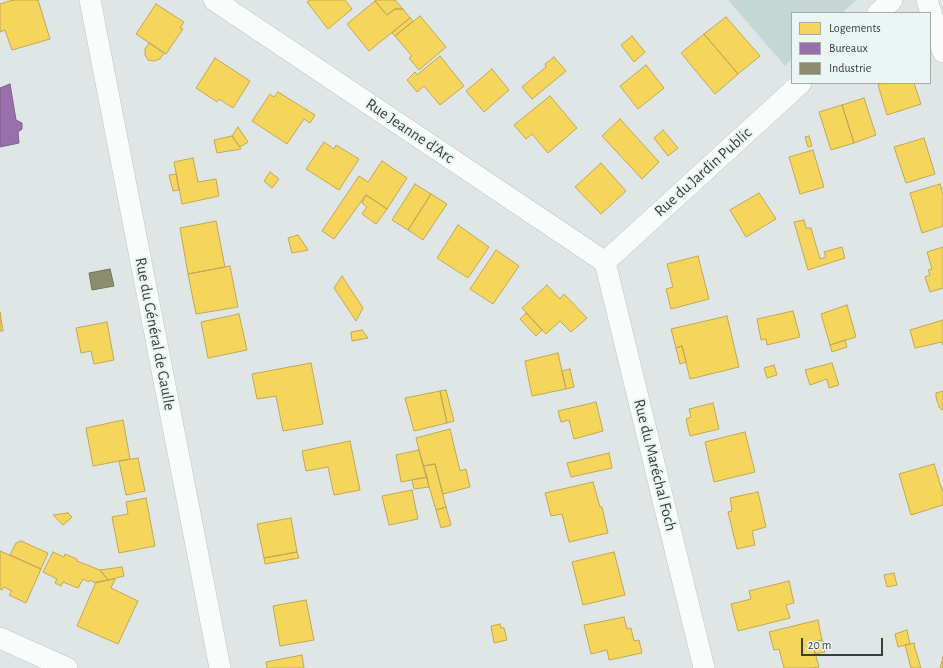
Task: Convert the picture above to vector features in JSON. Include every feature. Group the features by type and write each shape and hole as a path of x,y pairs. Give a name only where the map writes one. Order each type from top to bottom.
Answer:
{"street":[{"name":"Rue du Général de Gaulle","path":"90,0 220,668"},
{"name":"Rue Jeanne d'Arc","path":"214,0 605,262"},
{"path":"879,12 892,0"},
{"path":"927,0 931,12"},
{"path":"931,13 943,52"},
{"name":"Rue du Jardin Public","path":"605,262 800,84"},
{"name":"Rue du Maréchal Foch","path":"605,262 704,668"},
{"path":"0,638 67,668"}],"shaded area":[{"path":"728,0 856,0 843,12 791,12 791,60 785,66"}],"building: Logements":[{"path":"13,0 38,0 50,39 12,50 5,30 0,32 0,4"},
{"path":"310,0 345,0 352,9 328,29 307,2"},
{"path":"395,0 403,9 395,9 387,15 375,1"},
{"path":"375,1 387,15 395,9 403,9 410,18 369,51 347,24"},
{"path":"156,4 184,22 180,28 183,29 166,54 136,34"},
{"path":"420,16 446,47 419,70 409,58 412,56 395,36"},
{"path":"726,17 760,56 738,74 704,34"},
{"path":"410,18 413,21 395,36 392,33"},
{"path":"704,34 738,74 715,94 681,53"},
{"path":"632,36 645,52 634,62 621,45"},
{"path":"149,43 164,53 160,59 154,61 148,60 145,55 145,49"},
{"path":"440,56 464,86 440,105 424,86 417,92 407,80 415,72 417,75"},
{"path":"554,57 566,71 532,99 522,87 546,67 545,64"},
{"path":"215,58 250,81 233,108 219,99 217,102 196,88"},
{"path":"646,65 664,88 638,109 620,86"},
{"path":"492,69 509,90 484,112 466,91"},
{"path":"914,84 921,104 887,115 878,85"},
{"path":"278,92 315,115 310,123 304,119 287,144 252,121 270,94 274,97"},
{"path":"550,96 577,128 548,153 532,134 526,139 514,125"},
{"path":"864,98 876,135 854,143 842,105"},
{"path":"842,105 854,143 831,150 819,112"},
{"path":"620,119 659,162 642,179 602,136"},
{"path":"238,127 248,142 240,147 232,136"},
{"path":"663,130 678,148 668,156 654,138"},
{"path":"232,136 241,149 217,153 214,140"},
{"path":"809,136 812,146 808,147 805,137"},
{"path":"924,138 935,174 906,183 894,147"},
{"path":"324,142 334,149 336,145 359,159 339,190 306,169"},
{"path":"813,150 824,187 800,194 789,157"},
{"path":"193,158 198,182 216,179 219,196 182,204 174,162"},
{"path":"382,161 407,178 387,209 366,195 334,239 322,231 359,176 368,182"},
{"path":"601,163 626,191 601,214 575,187"},
{"path":"270,172 279,179 272,188 264,181"},
{"path":"176,174 179,190 173,191 169,175"},
{"path":"415,184 431,194 408,230 392,220"},
{"path":"940,184 943,194 943,226 922,233 910,193"},
{"path":"759,193 776,219 746,237 730,210"},
{"path":"431,194 447,204 423,240 408,230"},
{"path":"366,195 387,209 376,224 362,214 367,207 362,203"},
{"path":"804,220 806,228 811,228 820,259 826,257 824,252 842,247 845,258 808,270 794,222"},
{"path":"216,221 225,267 188,274 180,228"},
{"path":"458,225 489,247 468,278 437,258"},
{"path":"298,235 308,250 292,253 288,238"},
{"path":"943,247 943,288 930,292 925,277 930,275 928,270 932,269 927,252"},
{"path":"496,250 519,266 493,304 470,289"},
{"path":"698,256 709,299 671,309 666,289 673,287 667,264"},
{"path":"230,266 238,307 196,314 188,274"},
{"path":"342,276 363,308 356,321 334,288"},
{"path":"547,285 560,299 564,294 587,318 571,332 560,321 546,334 522,308"},
{"path":"847,305 856,337 830,345 821,314"},
{"path":"793,311 800,337 767,345 766,339 761,340 757,319"},
{"path":"0,312 3,331 0,331"},
{"path":"526,313 542,330 536,336 520,319"},
{"path":"239,314 247,350 208,358 201,322"},
{"path":"727,316 739,367 690,379 682,346 676,348 671,329"},
{"path":"943,320 943,345 942,342 915,348 910,330"},
{"path":"107,322 114,360 94,364 91,351 81,353 76,328"},
{"path":"362,330 368,338 352,341 351,332"},
{"path":"845,340 847,347 832,352 830,345"},
{"path":"682,346 686,362 680,364 676,348"},
{"path":"558,353 566,389 532,396 525,361"},
{"path":"311,363 323,424 283,431 276,396 257,399 252,374"},
{"path":"832,363 839,385 829,388 827,379 810,385 805,370"},
{"path":"774,365 777,375 767,378 764,368"},
{"path":"570,369 574,387 566,389 562,371"},
{"path":"446,390 454,421 447,423 440,391"},
{"path":"440,391 447,423 414,431 405,398"},
{"path":"943,391 942,410 939,407 936,393"},
{"path":"596,402 603,431 574,439 569,420 561,422 558,411"},
{"path":"713,403 719,429 690,436 686,419 691,417 689,409"},
{"path":"123,420 130,459 93,466 86,428"},
{"path":"450,429 460,471 466,469 470,487 443,494 435,464 423,466 416,438"},
{"path":"745,432 755,472 714,482 705,442"},
{"path":"350,441 360,490 334,495 328,467 306,471 302,451"},
{"path":"419,450 427,477 401,482 396,455"},
{"path":"609,453 612,468 571,477 567,463"},
{"path":"138,458 145,491 126,495 119,461"},
{"path":"435,464 446,507 436,510 423,466"},
{"path":"934,464 943,493 943,505 911,515 899,474"},
{"path":"427,477 429,487 414,489 412,480"},
{"path":"593,482 600,507 602,507 608,533 569,542 562,514 551,516 545,493"},
{"path":"412,490 418,519 389,525 382,496"},
{"path":"758,492 766,527 752,531 755,545 737,549 728,512 732,511 730,498"},
{"path":"146,498 155,546 119,553 112,517 128,514 126,502"},
{"path":"446,507 451,525 441,528 436,510"},
{"path":"68,513 72,517 63,525 53,515"},
{"path":"291,518 297,552 264,558 257,524"},
{"path":"21,541 48,553 41,569 10,555 16,543"},
{"path":"0,551 41,569 26,603 9,595 12,591 4,587 2,590 0,589"},
{"path":"53,552 64,557 65,554 77,559 77,561 100,570 108,580 96,583 83,579 78,588 63,582 61,586 55,583 57,579 43,572"},
{"path":"297,552 299,558 265,564 264,558"},
{"path":"614,552 625,595 583,605 572,562"},
{"path":"122,567 124,576 108,580 100,570"},
{"path":"894,573 897,585 887,587 884,575"},
{"path":"115,579 111,588 138,601 118,644 77,626 96,582"},
{"path":"789,581 794,603 786,605 790,618 738,631 731,604 751,599 749,591"},
{"path":"306,600 314,640 280,646 273,606"},
{"path":"624,617 627,629 631,628 634,641 639,640 642,653 609,660 607,650 591,654 584,625"},
{"path":"818,620 822,640 812,642 819,667 784,668 779,649 774,650 769,632"},
{"path":"500,624 501,628 504,628 507,640 494,643 491,626"},
{"path":"907,630 910,644 898,647 895,634"},
{"path":"822,640 825,652 815,654 812,642"},
{"path":"914,643 921,668 911,668 905,645"},
{"path":"302,655 304,668 267,668 266,662"},
{"path":"943,657 943,668 940,668"}],"building: Bureaux":[{"path":"10,84 16,120 22,123 22,129 18,132 19,143 0,147 0,88"}],"building: Industrie":[{"path":"110,269 114,286 92,290 89,273"}]}
